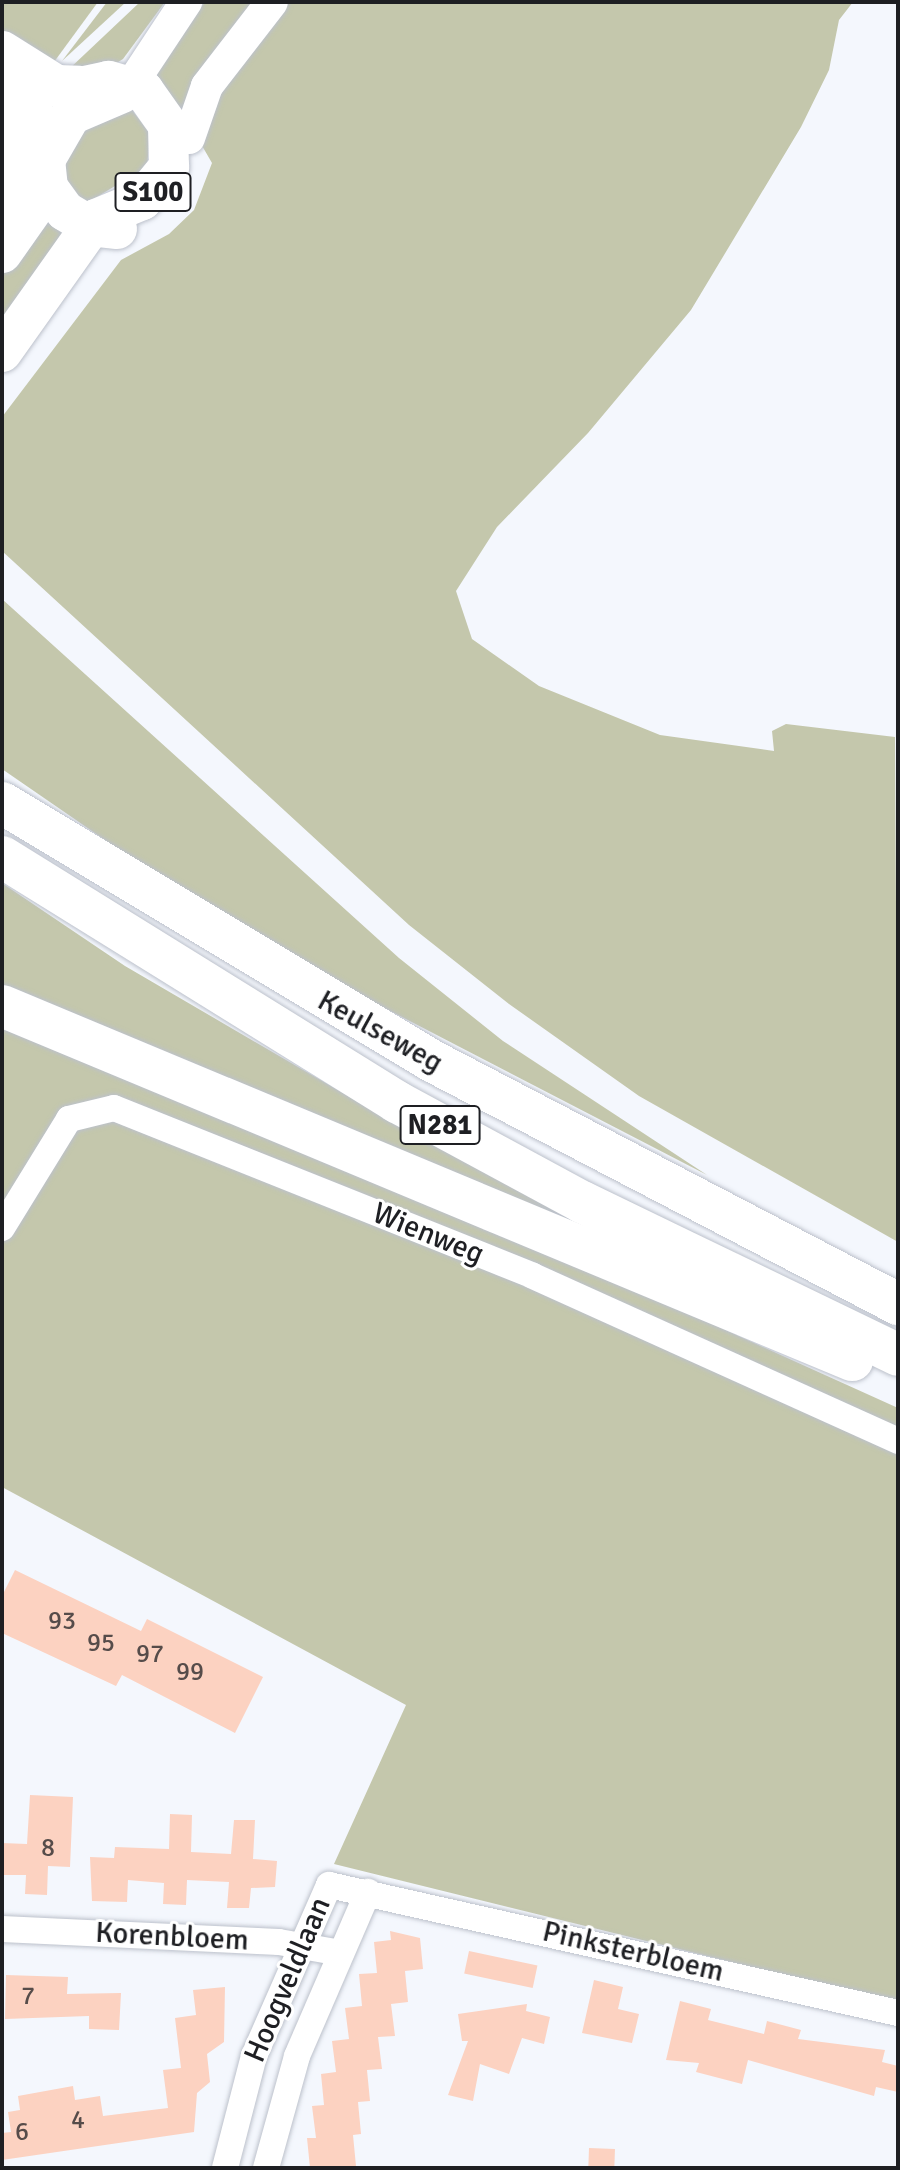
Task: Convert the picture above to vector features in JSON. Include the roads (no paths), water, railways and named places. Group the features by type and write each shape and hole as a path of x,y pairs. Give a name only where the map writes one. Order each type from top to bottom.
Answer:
{"highway":[{"path":"2,52 56,86 106,84"},
{"path":"2,90 36,120 46,160"},
{"path":"2,119 18,174 3,232"},
{"name":"Keulseweg","path":"2,803 392,1039 898,1304"},
{"name":"Keulseweg","path":"2,857 397,1102 597,1209 898,1355"},
{"name":"N281","path":"2,1006 786,1337 898,1377"}],"main road":[{"name":"S100","path":"2,352 54,283 102,227 142,200 169,167 171,139 162,112 106,84"},
{"path":"3,232 42,196 46,160 71,115 106,84"},
{"name":"S100","path":"46,160 55,200 102,227 146,222 173,201 188,171 189,138"}],"street":[{"path":"106,84 155,43 186,2"},
{"name":"S100","path":"189,138 207,86 272,2"},
{"name":"Wienweg","path":"2,1228 69,1119 114,1108 533,1276 898,1441"},
{"name":"Hoogveldlaan","path":"225,2168 254,2056 329,1885 368,1892 282,2095 266,2168"},
{"name":"Pinksterbloem","path":"368,1892 898,2013"},
{"name":"Korenbloem","path":"2,1929 300,1946 341,1953"}]}
